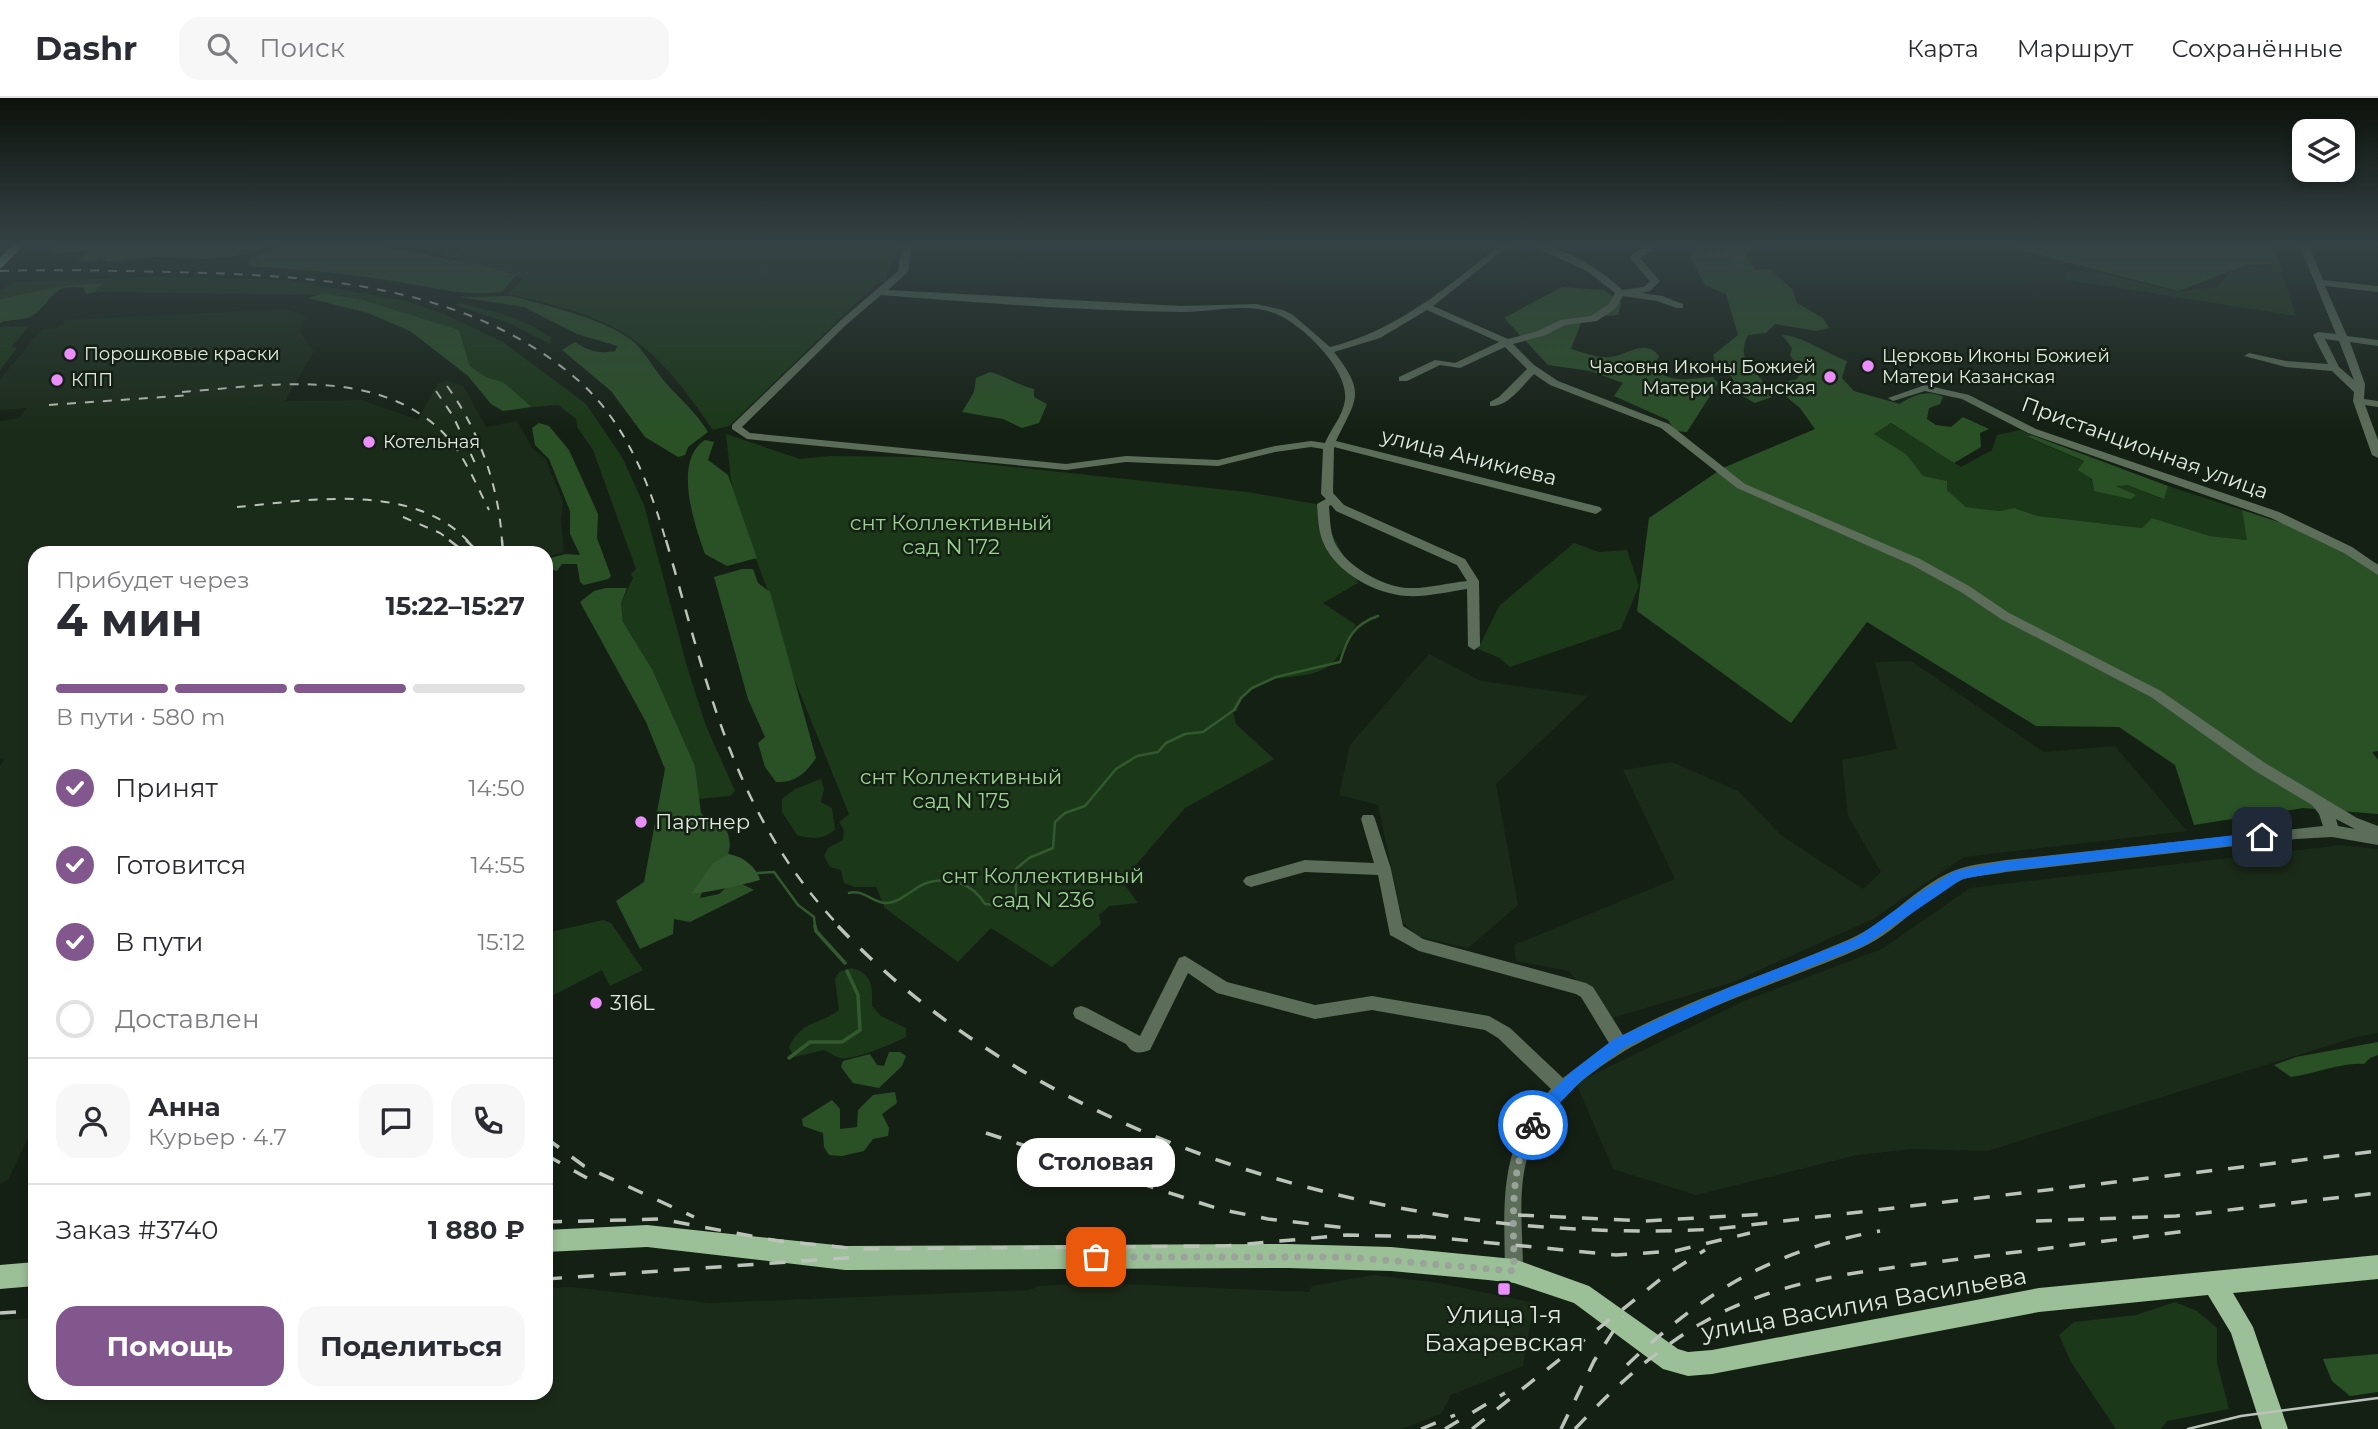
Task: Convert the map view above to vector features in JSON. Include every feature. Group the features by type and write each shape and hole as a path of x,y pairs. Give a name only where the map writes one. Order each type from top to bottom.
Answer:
{"main road":[{"name":"улица Василия Васильева","path":"553,1241 647,1236 845,1258 1347,1257 1514,1271 1581,1294 1620,1320 1657,1351 1672,1360 1688,1364 1712,1362 2039,1300 2378,1267"},
{"path":"0,1277 28,1275"},
{"path":"2213,1282 2241,1327 2276,1429"}],"street":[{"path":"863,306 736,427 747,436 1066,467 1126,459 1218,463 1256,452 1332,441"},
{"path":"1102,306 1268,309 1293,320 1328,351 1346,377 1351,390 1348,411 1332,441 1328,494 1340,508 1461,562 1473,584 1474,646"},
{"path":"1403,379 1439,362 1456,366 1506,343 1542,333 1563,322 1594,319 1613,306"},
{"path":"2330,306 2357,369 2360,384 2358,396"},
{"path":"1328,351 1362,341 1428,307 1474,325 1506,343 1555,383 1665,426 1678,439 1741,485 1916,562 1965,589 2005,616 2156,694 2260,766 2352,822 2378,832"},
{"path":"2378,342 2318,335 2335,368 2358,396 2378,455"},
{"path":"2249,356 2286,364 2335,368"},
{"path":"1494,404 1503,399 1534,368"},
{"name":"Пристанционная улица","path":"1893,398 1925,388 1965,397 2037,433 2275,515 2348,550 2378,570"},
{"path":"2358,396 2378,404"},
{"name":"улица Аникиева","path":"1332,441 1596,510"},
{"path":"1333,500 1323,504 1325,530 1334,551 1366,578 1392,590 1412,593 1473,584"},
{"path":"2317,801 2326,812 2332,831"},
{"path":"1368,819 1384,869 1396,930 1407,938 1580,988 1587,992 1619,1044"},
{"path":"1514,1271 1514,1205 1519,1157 1538,1116 1589,1064 1619,1044 1733,992 1861,941 1926,895 1960,875 2006,866 2332,831 2378,839"},
{"path":"1251,881 1305,866 1384,869"},
{"path":"1081,1013 1132,1038 1137,1046 1144,1045 1185,963 1223,988 1315,1012 1372,1003 1489,1023 1504,1033 1563,1089"}],"shaded area":[{"path":"0,306 43,306 33,315 0,323"},
{"path":"340,306 383,306 459,330 470,366 486,377 503,382 532,407 503,411 491,404 468,376 410,331 368,313"},
{"path":"518,306 548,306 577,314 625,336 636,344 708,432 688,447 685,455 678,457 645,437 611,391 562,350 575,342 599,352 615,351 617,346 577,334"},
{"path":"1526,306 1620,306 1618,315 1583,318 1571,349 1607,357 1648,348 1659,356 1653,368 1668,377 1713,377 1718,383 1687,432 1675,431 1668,420 1614,396 1623,383 1590,371 1548,365 1504,318"},
{"path":"1730,306 1802,306 1823,318 1829,328 1816,331 1775,324 1766,333 1748,335 1744,345 1746,361 1772,397 1755,403 1732,390 1732,377 1715,363 1713,355 1738,335"},
{"path":"286,309 306,317 300,332 314,351 285,401 362,400 418,420 437,384 446,380 463,386 486,427 517,421 533,449 545,458 563,502 561,521 564,552 553,555 553,546 28,546 28,1138 8,1180 0,1184 0,766 4,759 0,758 0,421 19,418 27,408 0,410 0,379 42,329 58,328 66,320"},
{"path":"1782,335 1805,341 1847,361 1842,378 1854,391 1900,404 1921,394 1932,393 1943,397 1940,404 1929,408 1927,419 1936,425 1951,427 1963,417 1989,429 1980,433 1981,447 1954,463 1891,423 1874,434 1906,454 1923,476 1947,481 1947,490 1966,507 1999,511 2014,508 2038,516 2142,528 2152,518 2210,536 2247,540 2242,510 2300,529 2378,564 2378,751 2372,752 2378,760 2378,814 2303,808 2194,825 2175,765 2119,727 2036,726 1867,622 1791,723 1637,611 1649,518 1723,468 1815,429 1800,408 1783,394 1785,382 1797,379 1801,372 1790,355 1792,348"},
{"path":"990,372 1034,389 1034,397 1047,404 1039,423 1022,428 1003,419 962,412 974,392 976,378"},
{"path":"539,423 549,426 569,450 598,514 597,538 611,576 608,579 584,585 580,582 577,564 562,564 557,571 553,570 553,557 566,554 580,555 570,534 570,511 549,459 535,445 532,428"},
{"path":"2031,435 2168,486 2164,499 2127,485 2116,486 2136,495 2131,499 2094,491 2092,479 2078,470 2084,461 2028,437"},
{"path":"705,440 714,442 708,460 728,475 757,558 727,566 705,554 692,511 688,478 695,450"},
{"path":"742,569 753,569 758,583 770,592 816,758 804,772 789,781 776,782 765,767 758,743 765,737 748,699 714,577"},
{"path":"627,588 621,603 623,622 652,669 695,766 701,813 708,820 724,824 729,837 730,848 727,856 700,898 719,894 734,880 754,890 690,922 674,919 673,934 640,949 616,901 644,882 665,769 646,722 580,602 594,591"},
{"path":"1429,654 1481,681 1588,696 1496,784 1518,905 1468,948 1416,936 1403,922 1378,805 1339,795 1350,745"},
{"path":"1911,661 2044,752 2115,746 2187,831 1964,857 1873,919 1733,982 1609,1019 1569,971 1516,961 1514,945 1675,879 1623,770 1672,762 1738,791 1781,835 1863,889 1881,872 1848,816 1842,760 1897,749 1875,662"},
{"path":"2342,845 2378,849 2378,1033 2356,1037 1987,1151 1912,1149 1857,1155 1696,1195 1613,1169 1576,1083 1744,1001 1882,949 1970,888"},
{"path":"729,854 748,863 760,880 714,891 692,893 713,863"},
{"path":"2378,1042 2378,1055 2364,1064 2346,1065 2291,1077 2274,1065 2296,1057"},
{"path":"889,1052 900,1052 906,1056 902,1066 879,1088 853,1083 841,1067 843,1061 870,1054 877,1065 884,1066"},
{"path":"895,1092 897,1103 882,1114 889,1128 888,1136 873,1139 864,1151 842,1156 829,1155 824,1147 823,1133 803,1126 802,1119 832,1100 840,1109 840,1129 857,1127 858,1110 873,1095"},
{"path":"1374,1275 1439,1283 1534,1303 1523,1366 1451,1395 1441,1414 1401,1429 0,1429 0,1320 28,1318 28,1400 553,1400 553,1288 571,1287 710,1303 1030,1290 1038,1286 1099,1283 1309,1292 1312,1286"},
{"path":"2378,1354 2378,1392 2350,1396 2332,1381 2323,1359"}],"green space":[{"path":"379,306 421,306 444,314 503,342 586,404 622,457 644,505 688,670 706,726 735,791 730,796 698,799 695,766 652,669 623,622 621,603 633,578 631,574 636,569 593,450 577,427 576,419 558,405 532,407 503,382 486,377 470,366 459,330"},
{"path":"458,306 484,309 529,325 551,338 550,344 509,323"},
{"path":"557,306 853,306 729,426 713,430 669,372 649,352 605,323"},
{"path":"2234,306 2293,306 2296,316"},
{"path":"29,326 12,347 17,348 0,370 0,327"},
{"path":"1890,423 1961,467 1992,450 1997,435 2020,430 2031,435 2029,438 2085,462 2095,491 2135,495 2115,485 2127,485 2163,499 2168,486 2242,510 2248,540 2210,536 2152,518 2142,528 2038,516 2014,508 1999,511 1966,507 1947,490 1947,481 1923,477 1906,454 1874,434"},
{"path":"726,434 800,459 829,456 921,457 1247,492 1316,504 1358,583 1323,603 1356,625 1339,655 1324,669 1312,674 1263,682 1243,697 1237,711 1233,712 1236,724 1274,759 1185,808 1122,881 1138,903 1110,906 1099,915 1101,924 1052,967 991,928 958,962 885,908 876,887 854,887 844,883 841,870 830,867 824,856 828,848 843,840 844,830 839,822 849,814 793,676 768,591 733,498"},
{"path":"1574,543 1599,552 1627,550 1639,586 1621,629 1510,667 1500,658 1478,649 1499,606"},
{"path":"821,779 824,789 821,802 832,808 835,829 818,838 797,835 782,812 782,799 795,789"},
{"path":"603,920 611,923 643,970 610,986 602,970 553,995 553,931"},
{"path":"851,968 868,978 872,989 872,1006 881,1016 906,1028 906,1037 883,1048 853,1057 839,1058 824,1050 794,1057 789,1047 794,1038 805,1027 839,1010 835,979 839,972"},
{"path":"2175,1302 2197,1311 2217,1328 2217,1363 2229,1409 2167,1421 2161,1429 2116,1429 2071,1362 2059,1335 2074,1322 2136,1315"}],"waterway":[{"path":"849,893 859,893 880,902 890,903 924,884 942,880 967,886 985,904 1004,906 1016,903 1016,869 1029,858 1053,848 1055,822 1065,813 1085,806 1116,769 1137,756 1158,752 1166,743 1185,734 1203,732 1234,710 1241,698 1252,688 1276,677 1340,662 1357,628 1378,616"},
{"path":"758,873 774,872 798,905 814,917 815,927"},
{"path":"815,926 816,931 845,963"},
{"path":"789,1058 810,1042 842,1042 860,1030 858,995 847,971"}],"tram line":[{"path":"2188,1429 2241,1416 2378,1398"}],"railway":[{"path":"443,306 488,323 535,348 579,381 596,398 634,455 652,497 666,541"},
{"path":"182,392 313,384 346,387 378,395 408,407 444,434 466,464 489,510"},
{"path":"447,386 478,440 497,500 502,541"},
{"path":"436,391 453,416 476,465"},
{"path":"49,405 192,395"},
{"path":"237,507 328,499 389,502 418,510 445,522 468,541"},
{"path":"403,517 440,533 451,541"},
{"path":"449,540 457,546"},
{"path":"466,540 472,546"},
{"path":"502,540 502,546"},
{"path":"666,540 711,696 749,793 773,839 803,884 840,927"},
{"path":"838,926 925,1005 1023,1071 1130,1126 1243,1169 1361,1200 1481,1221 1600,1230 1716,1229 2378,1151"},
{"path":"986,1133 1219,1209 1268,1219 1347,1228"},
{"path":"553,1143 584,1166 694,1217"},
{"path":"553,1159 587,1178"},
{"path":"2036,1221 2176,1216 2378,1193"},
{"path":"1518,1215 1645,1221 1766,1214"},
{"path":"553,1222 660,1219 778,1241 859,1249 1225,1246 1347,1235 1429,1237"},
{"path":"1575,1429 1628,1377 1686,1333 1729,1309 1783,1289 1867,1271 2195,1230"},
{"path":"1627,1365 1684,1316 1743,1277 1806,1250 1880,1231"},
{"path":"1420,1236 1616,1255 1675,1251 1750,1233"},
{"path":"1472,1429 1667,1274 1705,1250"},
{"path":"553,1279 859,1257"},
{"path":"0,1313 28,1311"},
{"path":"1561,1429 1594,1361 1623,1316"},
{"path":"1445,1429 1505,1393"},
{"path":"1421,1429 1455,1415"}],"way so far":[{"path":"1096,1257 1347,1257 1514,1271 1514,1205 1519,1157 1533,1125"}],"place":[{"name":"Порошковые краски","path":"70,354"},
{"name":"Церковь Иконы Божией Матери Казанская","path":"1868,366"},
{"name":"Часовня Иконы Божией Матери Казанская","path":"1830,377"},
{"name":"КПП","path":"57,380"},
{"name":"Котельная","path":"369,442"},
{"name":"Партнер","path":"641,822"},
{"name":"316L","path":"596,1003"},
{"name":"Столовая","path":"1096,1257"},
{"name":"Улица 1-я Бахаревская","path":"1504,1289"}],"route":[{"path":"1533,1125 1549,1102 1576,1076 1619,1044 1733,992 1861,941 1926,895 1960,875 2006,866 2262,837"}],"park label":[{"name":"снт Коллективный сад N 172","path":"951,535"},
{"name":"снт Коллективный сад N 175","path":"961,789"},
{"name":"снт Коллективный сад N 236","path":"1043,888"}]}
